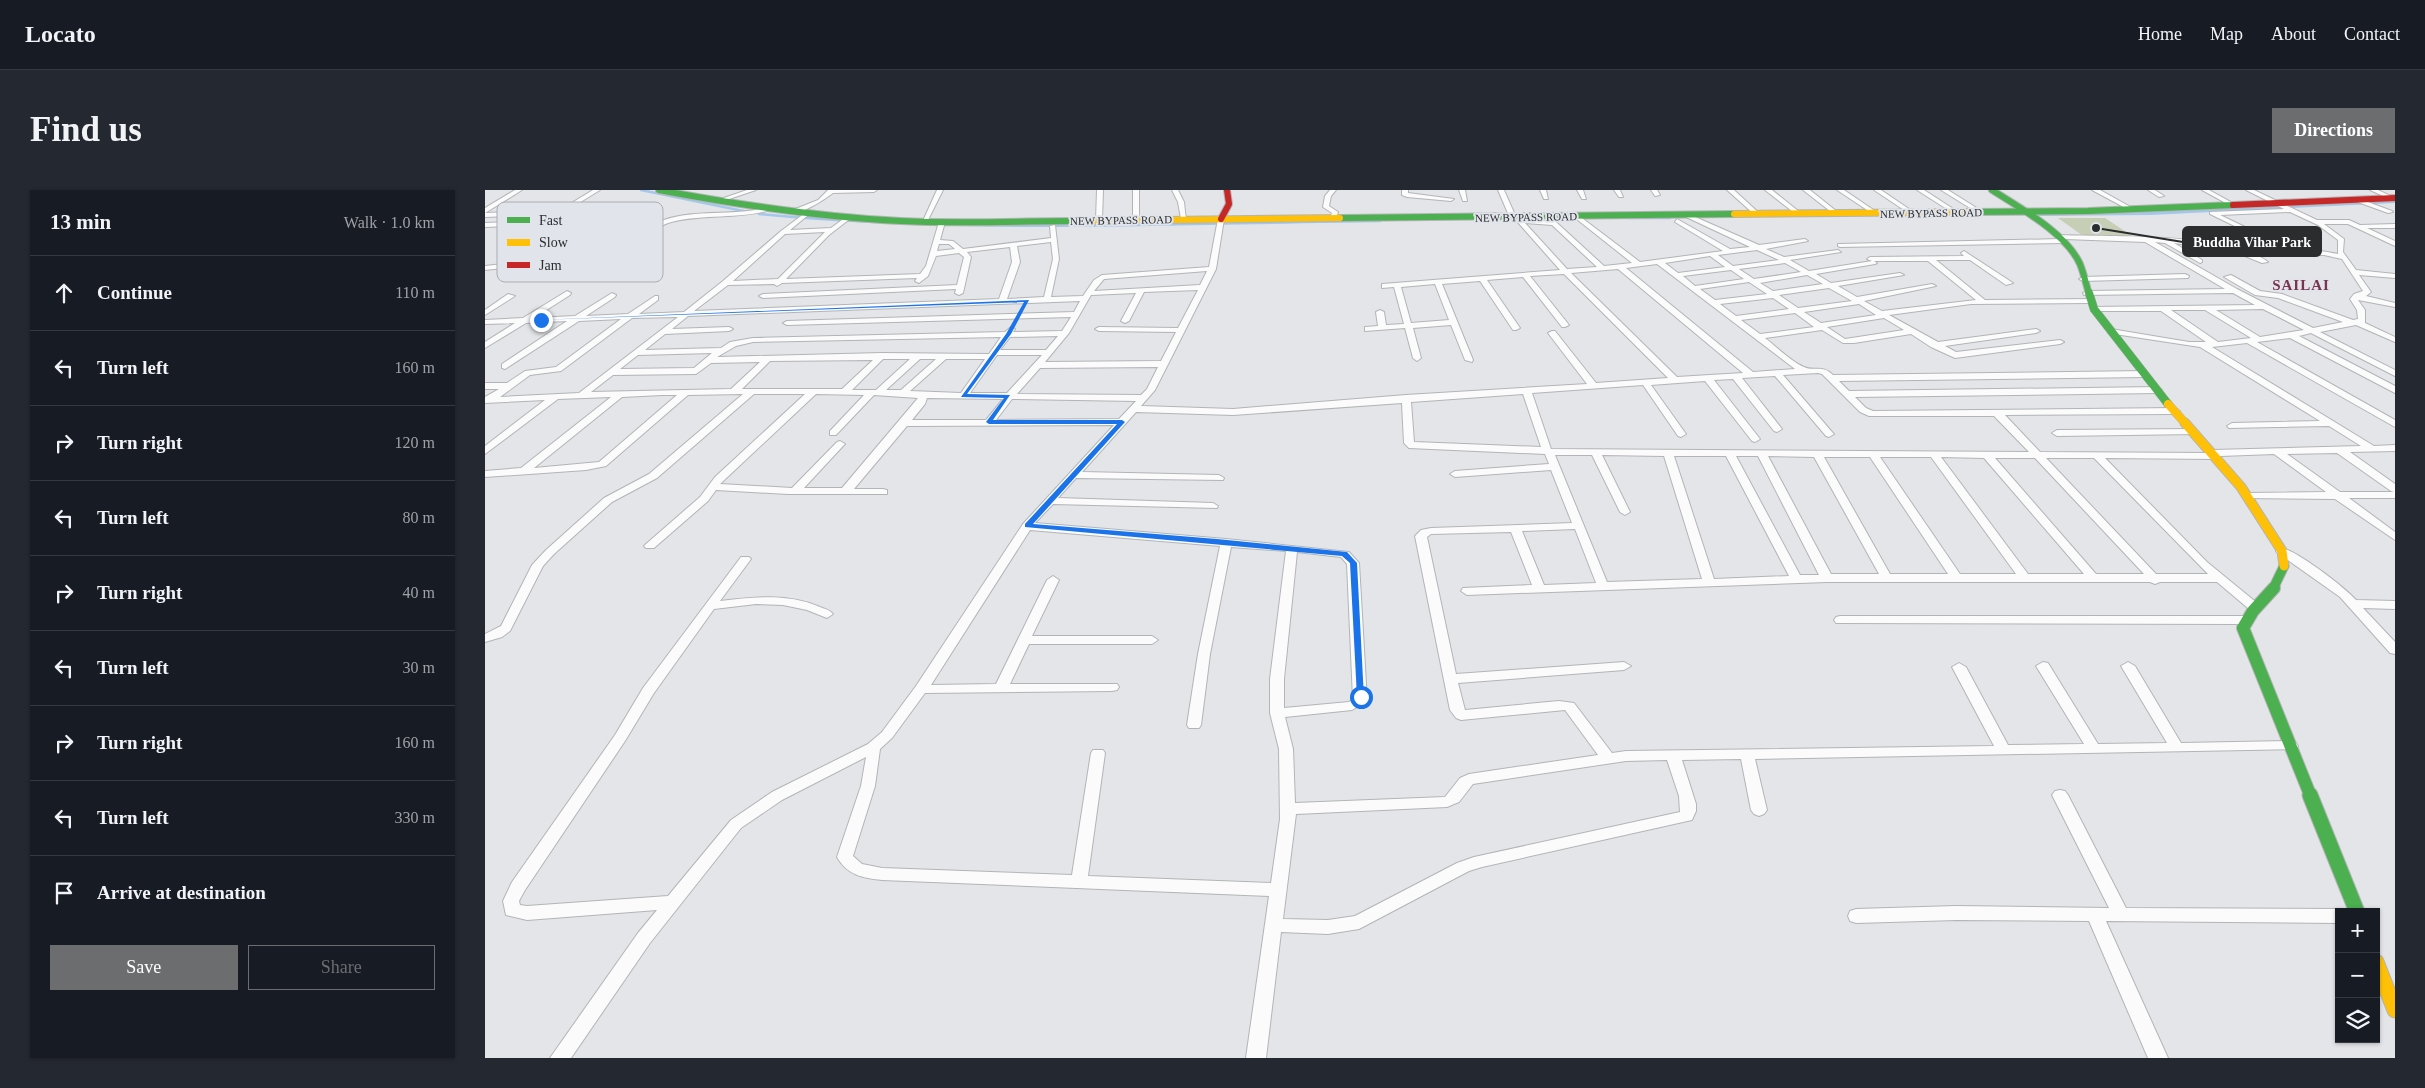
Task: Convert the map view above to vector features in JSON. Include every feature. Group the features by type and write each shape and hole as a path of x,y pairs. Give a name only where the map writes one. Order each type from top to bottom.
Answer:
{"main road":[{"name":"NEW BYPASS ROAD","path":"659,190 798,216 941,224 1184,219 1221,221 1333,218 1687,218 1757,214 2024,212 2235,206 2285,207 2393,198"},
{"path":"1221,221 1229,204 1227,190"},
{"path":"1992,190 2061,239 2075,255 2090,301 2145,374 2215,455 2247,496 2282,551 2285,562 2281,580 2274,589 2253,606 2244,620 2245,636 2355,908"},
{"path":"2380,972 2395,1010"}],"street":[{"path":"500,202 519,190"},
{"path":"576,202 597,190"},
{"path":"715,202 753,190"},
{"path":"583,394 726,283 798,216 831,191 874,190"},
{"path":"924,222 940,190"},
{"path":"1099,220 1100,190"},
{"path":"1136,190 1136,220"},
{"path":"1175,190 1181,202 1184,219"},
{"path":"1333,190 1328,196 1327,206 1335,212 1333,218"},
{"path":"1405,190 1404,194 1407,195 1451,199"},
{"path":"1446,190 1451,199 1452,218"},
{"path":"1462,190 1465,200"},
{"path":"1501,190 1516,219 1675,380"},
{"path":"1543,190 1546,198"},
{"path":"1580,190 1584,198"},
{"path":"1729,190 1757,214"},
{"path":"1768,190 1799,214"},
{"path":"1806,190 1837,214"},
{"path":"1840,190 1875,213"},
{"path":"1877,190 1912,213"},
{"path":"1920,190 1955,212"},
{"path":"1944,190 1979,212"},
{"path":"2095,190 2133,210"},
{"path":"2151,190 2161,196"},
{"path":"2205,190 2235,206"},
{"path":"2111,331 2202,345 2216,345 2260,340 2357,324 2363,316 2354,299 2367,292 2340,252 2341,239 2316,222 2249,190"},
{"path":"2373,190 2393,198"},
{"path":"1834,198 1851,197"},
{"path":"1818,199 1826,199"},
{"path":"2361,201 2390,212"},
{"path":"485,211 497,204"},
{"path":"2285,207 2212,213 2299,254 2324,253 2344,258"},
{"path":"663,224 667,221 741,217 765,210"},
{"path":"1577,218 1638,264"},
{"path":"1687,218 1784,260 1881,315 1961,356 2060,342"},
{"path":"1687,218 1731,252"},
{"path":"1516,219 1554,223 1602,268"},
{"path":"747,311 831,230 845,220"},
{"path":"560,1058 644,938 721,840 750,812 777,796 873,747 887,734 921,689 1027,526 1145,398 1165,364 1212,270 1221,221"},
{"path":"2316,222 2345,221 2395,244"},
{"path":"913,289 930,266 941,224"},
{"path":"1047,300 1056,259 1053,226"},
{"path":"2359,227 2395,226"},
{"path":"783,232 831,230"},
{"path":"2381,237 2395,237"},
{"path":"1676,275 1784,260 1839,248 2061,239 2145,239 2227,247 2264,262"},
{"path":"2145,239 2234,291 2395,373"},
{"path":"933,254 1055,240"},
{"path":"2164,240 2201,261"},
{"path":"1385,286 1659,262 1805,241"},
{"path":"936,242 949,242 963,252 968,262 956,304"},
{"path":"1952,244 2009,283"},
{"path":"1002,302 1016,262 1013,246"},
{"path":"1711,254 1845,342 1911,331"},
{"path":"1929,258 1982,301"},
{"path":"1693,288 1809,274 1872,261 1970,258"},
{"path":"1659,262 1757,338 1802,370"},
{"path":"1619,266 1750,374"},
{"path":"989,422 1008,396 1039,365 1065,333 1099,280 1107,276 1212,270"},
{"path":"2353,272 2395,276"},
{"path":"1525,274 1565,325"},
{"path":"1711,302 1772,295 1900,275"},
{"path":"726,283 923,276"},
{"path":"2083,279 2185,276"},
{"path":"2228,277 2257,293 2279,296 2395,340"},
{"path":"1482,278 1516,328"},
{"path":"1438,282 1469,360"},
{"path":"1397,285 1417,358"},
{"path":"1733,319 1798,312 1932,286"},
{"path":"763,296 961,287"},
{"path":"485,322 1027,301 1142,289 1204,287"},
{"path":"1125,320 1142,289"},
{"path":"1757,338 1881,315 1982,301 2090,301 2234,291"},
{"path":"485,346 567,293"},
{"path":"505,366 612,295"},
{"path":"485,313 511,296"},
{"path":"2357,296 2395,305"},
{"path":"486,401 528,373 558,369 655,298"},
{"path":"963,396 1008,334 1027,301"},
{"path":"2090,301 2162,308 2265,307"},
{"path":"863,347 897,306"},
{"path":"2162,308 2216,345"},
{"path":"2207,308 2260,340"},
{"path":"707,330 729,312"},
{"path":"1380,312 1382,328"},
{"path":"787,323 1077,314"},
{"path":"1368,329 1454,322"},
{"path":"663,332 729,329"},
{"path":"1099,330 1181,330"},
{"path":"1935,344 2036,331"},
{"path":"710,360 769,358 863,347 1008,334 1065,333"},
{"path":"1552,333 1593,386"},
{"path":"2291,335 2395,390"},
{"path":"485,474 586,467 601,464 682,391 698,370 719,352 733,344 746,340 863,347 882,356 1049,353"},
{"path":"2249,341 2395,424"},
{"path":"2202,345 2373,449"},
{"path":"635,353 715,348 720,350 719,352"},
{"path":"844,392 882,356"},
{"path":"833,433 874,393 918,356"},
{"path":"902,394 944,356"},
{"path":"734,391 769,358"},
{"path":"1039,365 1165,364"},
{"path":"610,372 698,370"},
{"path":"1135,409 1233,412 1802,370 1822,371 1863,410 1872,414 2175,411"},
{"path":"1776,372 1829,434"},
{"path":"1830,378 2145,374"},
{"path":"1735,375 1777,429"},
{"path":"1707,377 1755,439"},
{"path":"1645,382 1681,434"},
{"path":"485,386 507,386"},
{"path":"1526,390 1548,452 1580,526 1603,586"},
{"path":"1847,394 2158,390"},
{"path":"486,401 583,394 682,391 1145,398"},
{"path":"485,638 498,634 506,628 538,565 550,552 608,500 653,476 752,391"},
{"path":"650,546 703,499 719,479 813,392"},
{"path":"525,470 620,394"},
{"path":"845,492 902,423 922,402 923,397 918,395"},
{"path":"485,451 556,396"},
{"path":"1406,398 1409,443 1412,446 1596,453 1988,456 2215,455 2275,451 2395,449"},
{"path":"1997,413 2039,455 2155,580"},
{"path":"902,423 1122,422"},
{"path":"2232,426 2332,423"},
{"path":"2057,433 2194,432"},
{"path":"795,492 840,444"},
{"path":"2341,450 2395,489"},
{"path":"2275,451 2395,536"},
{"path":"1596,453 1625,512"},
{"path":"1729,453 1796,578"},
{"path":"1668,454 1709,582"},
{"path":"1763,454 1827,578"},
{"path":"1818,454 1887,579"},
{"path":"1874,455 1957,579"},
{"path":"1934,455 2025,578"},
{"path":"2096,455 2219,578 2253,606"},
{"path":"1988,456 2093,578"},
{"path":"1455,474 1555,467"},
{"path":"1075,475 1219,478"},
{"path":"713,487 795,492 883,492"},
{"path":"2247,496 2395,495"},
{"path":"1051,501 1213,506"},
{"path":"1027,526 1340,553 1352,560 1361,697 1357,704 1352,706 1277,713"},
{"path":"1580,526 1431,531 1422,534 1455,705 1461,715 1569,706 1609,758"},
{"path":"1515,528 1539,588"},
{"path":"1194,725 1204,654 1227,542"},
{"path":"1255,1058 1275,925 1277,890 1289,819 1286,749 1277,713 1277,679 1292,548"},
{"path":"2282,551 2329,582 2354,604 2395,650"},
{"path":"673,902 527,913 512,910 511,901 518,887 620,738 648,691 745,559"},
{"path":"1467,591 1796,578 2093,578 2155,580 2219,578"},
{"path":"1001,688 1053,580"},
{"path":"711,606 778,599 807,604 827,614"},
{"path":"2354,604 2395,605"},
{"path":"1840,620 2244,620"},
{"path":"1025,640 1152,640"},
{"path":"1450,679 1624,666"},
{"path":"2043,666 2094,749"},
{"path":"2128,666 2177,748"},
{"path":"1959,667 2004,751"},
{"path":"921,689 1112,687"},
{"path":"1288,809 1447,802 1457,797 1463,785 1469,779 1609,758 1747,754 2291,746"},
{"path":"873,747 874,756 868,783 845,857 848,864 854,868 867,872 908,875 1277,890"},
{"path":"1079,882 1098,753"},
{"path":"1747,754 1759,810"},
{"path":"1275,925 1325,928 1344,926 1359,922 1463,866 1687,816 1689,812 1688,804 1673,756"},
{"path":"2060,795 2121,914"},
{"path":"1856,916 1955,913 2335,916"},
{"path":"2094,914 2158,1058"}],"green space":[{"path":"2058,218 2105,218 2135,238 2086,238"}],"waterway":[{"path":"641,190 748,212"},
{"path":"2037,214 2151,213 2395,201"},
{"path":"759,214 836,220 991,226 1380,221"},
{"path":"1911,215 2024,214"},
{"path":"1628,218 1670,218"}],"traffic: fast":[{"path":"659,190 779,210 840,217 945,222 1076,221"},
{"path":"1992,190 2039,221 2071,249 2080,264 2094,309 2168,404"},
{"path":"1968,212 2088,211 2233,205"},
{"path":"1340,218 1734,214"},
{"path":"2284,566 2277,583 2253,611 2243,628 2355,908"}],"traffic: slow":[{"path":"1734,214 1968,212"},
{"path":"1076,221 1340,218"},
{"path":"2168,404 2241,487 2282,551 2284,566"},
{"path":"2380,972 2395,1010"}],"traffic: jam":[{"path":"1221,219 1229,204 1227,190"},
{"path":"2233,205 2395,198"}],"place":[{"name":"Buddha Vihar Park","path":"2096,228"}],"district":[{"name":"SAILAI","path":"2301,285"}],"route":[{"path":"541,320 1027,301 1008,334 963,396 1008,396 989,422 1122,422 1027,526 1217,541 1345,554 1353,563 1361,697"}]}
